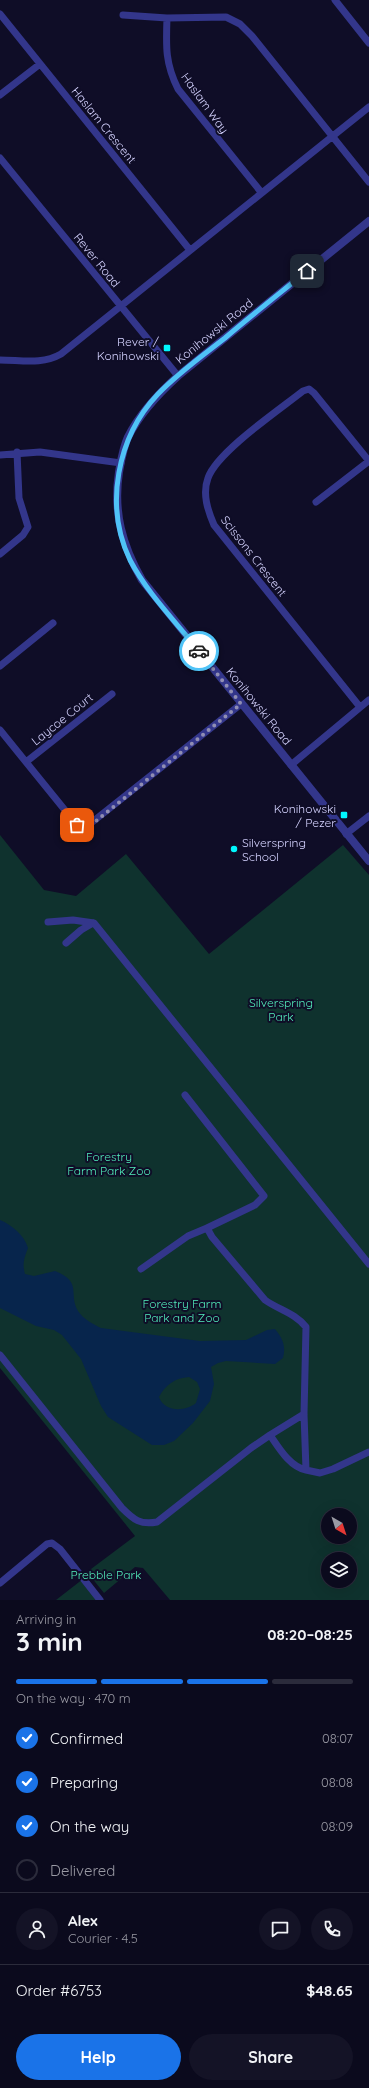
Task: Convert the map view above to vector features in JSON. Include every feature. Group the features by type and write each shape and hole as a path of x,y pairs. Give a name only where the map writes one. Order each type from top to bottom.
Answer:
{"street":[{"path":"335,0 369,43"},
{"name":"Haslam Crescent","path":"0,14 190,250"},
{"path":"123,15 167,18 226,17 240,24 252,36 369,182"},
{"name":"Haslam Way","path":"167,18 168,65 178,88 261,192"},
{"path":"0,95 40,64"},
{"path":"0,360 38,361 55,357 369,107"},
{"name":"Rever Road","path":"0,158 178,376"},
{"name":"Konihowski Road","path":"369,221 178,376 157,395 141,416 128,438 121,463 117,486 117,511 122,535 130,559 142,580 369,861"},
{"name":"Scissons Crescent","path":"360,707 214,525 208,511 206,494 207,479 220,457 303,392 309,389 314,393 369,461"},
{"path":"0,455 17,452 40,452 121,463"},
{"path":"0,554 23,535 28,527 19,498 17,452"},
{"path":"316,502 369,461"},
{"path":"0,666 53,623"},
{"name":"Laycoe Court","path":"26,762 112,694"},
{"path":"291,765 369,700"},
{"path":"0,730 77,825 86,827 241,704"},
{"path":"346,834 369,816"},
{"path":"48,922 73,920 94,923 369,1264"},
{"path":"66,942 81,930 94,923"},
{"path":"141,1269 188,1236 255,1205 264,1196 185,1095"},
{"path":"207,1228 212,1237 265,1300 276,1308 299,1318 306,1327 304,1414 306,1470"},
{"path":"0,1355 122,1508 134,1520 145,1524 157,1522 251,1448 304,1414"},
{"path":"270,1435 290,1462 301,1469 320,1473 369,1452"},
{"path":"0,1583 47,1544 52,1544 60,1549 100,1600"}],"green space":[{"name":"Forestry Farm Park and Zoo","path":"0,835 44,890 76,896 126,854 209,954 343,845 369,875 369,1600 170,1600 143,1568 135,1567 104,1593 87,1572 135,1536 0,1368"},
{"path":"83,1579 100,1600 56,1600"}],"water":[{"path":"0,1220 17,1231 26,1243 28,1248 24,1261 25,1274 34,1276 55,1271 64,1275 72,1284 75,1305 80,1314 85,1319 101,1328 200,1341 246,1340 267,1330 275,1329 283,1343 284,1354 283,1358 275,1364 226,1361 211,1367 214,1384 210,1401 193,1423 174,1441 164,1445 152,1445 108,1417 101,1406 81,1359 62,1335 54,1330 36,1326 0,1308","holes":["189,1377 197,1382 200,1389 196,1403 186,1408 175,1409 165,1406 159,1397 167,1386 179,1379"]}],"way so far":[{"path":"77,825 86,827 96,821 241,704 199,651"}],"place":[{"name":"Rever / Konihowski","path":"167,348"},
{"name":"Konihowski / Pezer","path":"344,815"},
{"name":"Silverspring School","path":"234,849"}],"route":[{"path":"199,651 142,580 130,559 122,535 117,511 117,486 121,463 128,438 141,416 157,395 178,376 307,271"}],"park label":[{"name":"Silverspring Park","path":"281,1009"},
{"name":"Forestry Farm Park Zoo","path":"109,1163"},
{"name":"Prebble Park","path":"106,1574"}]}
